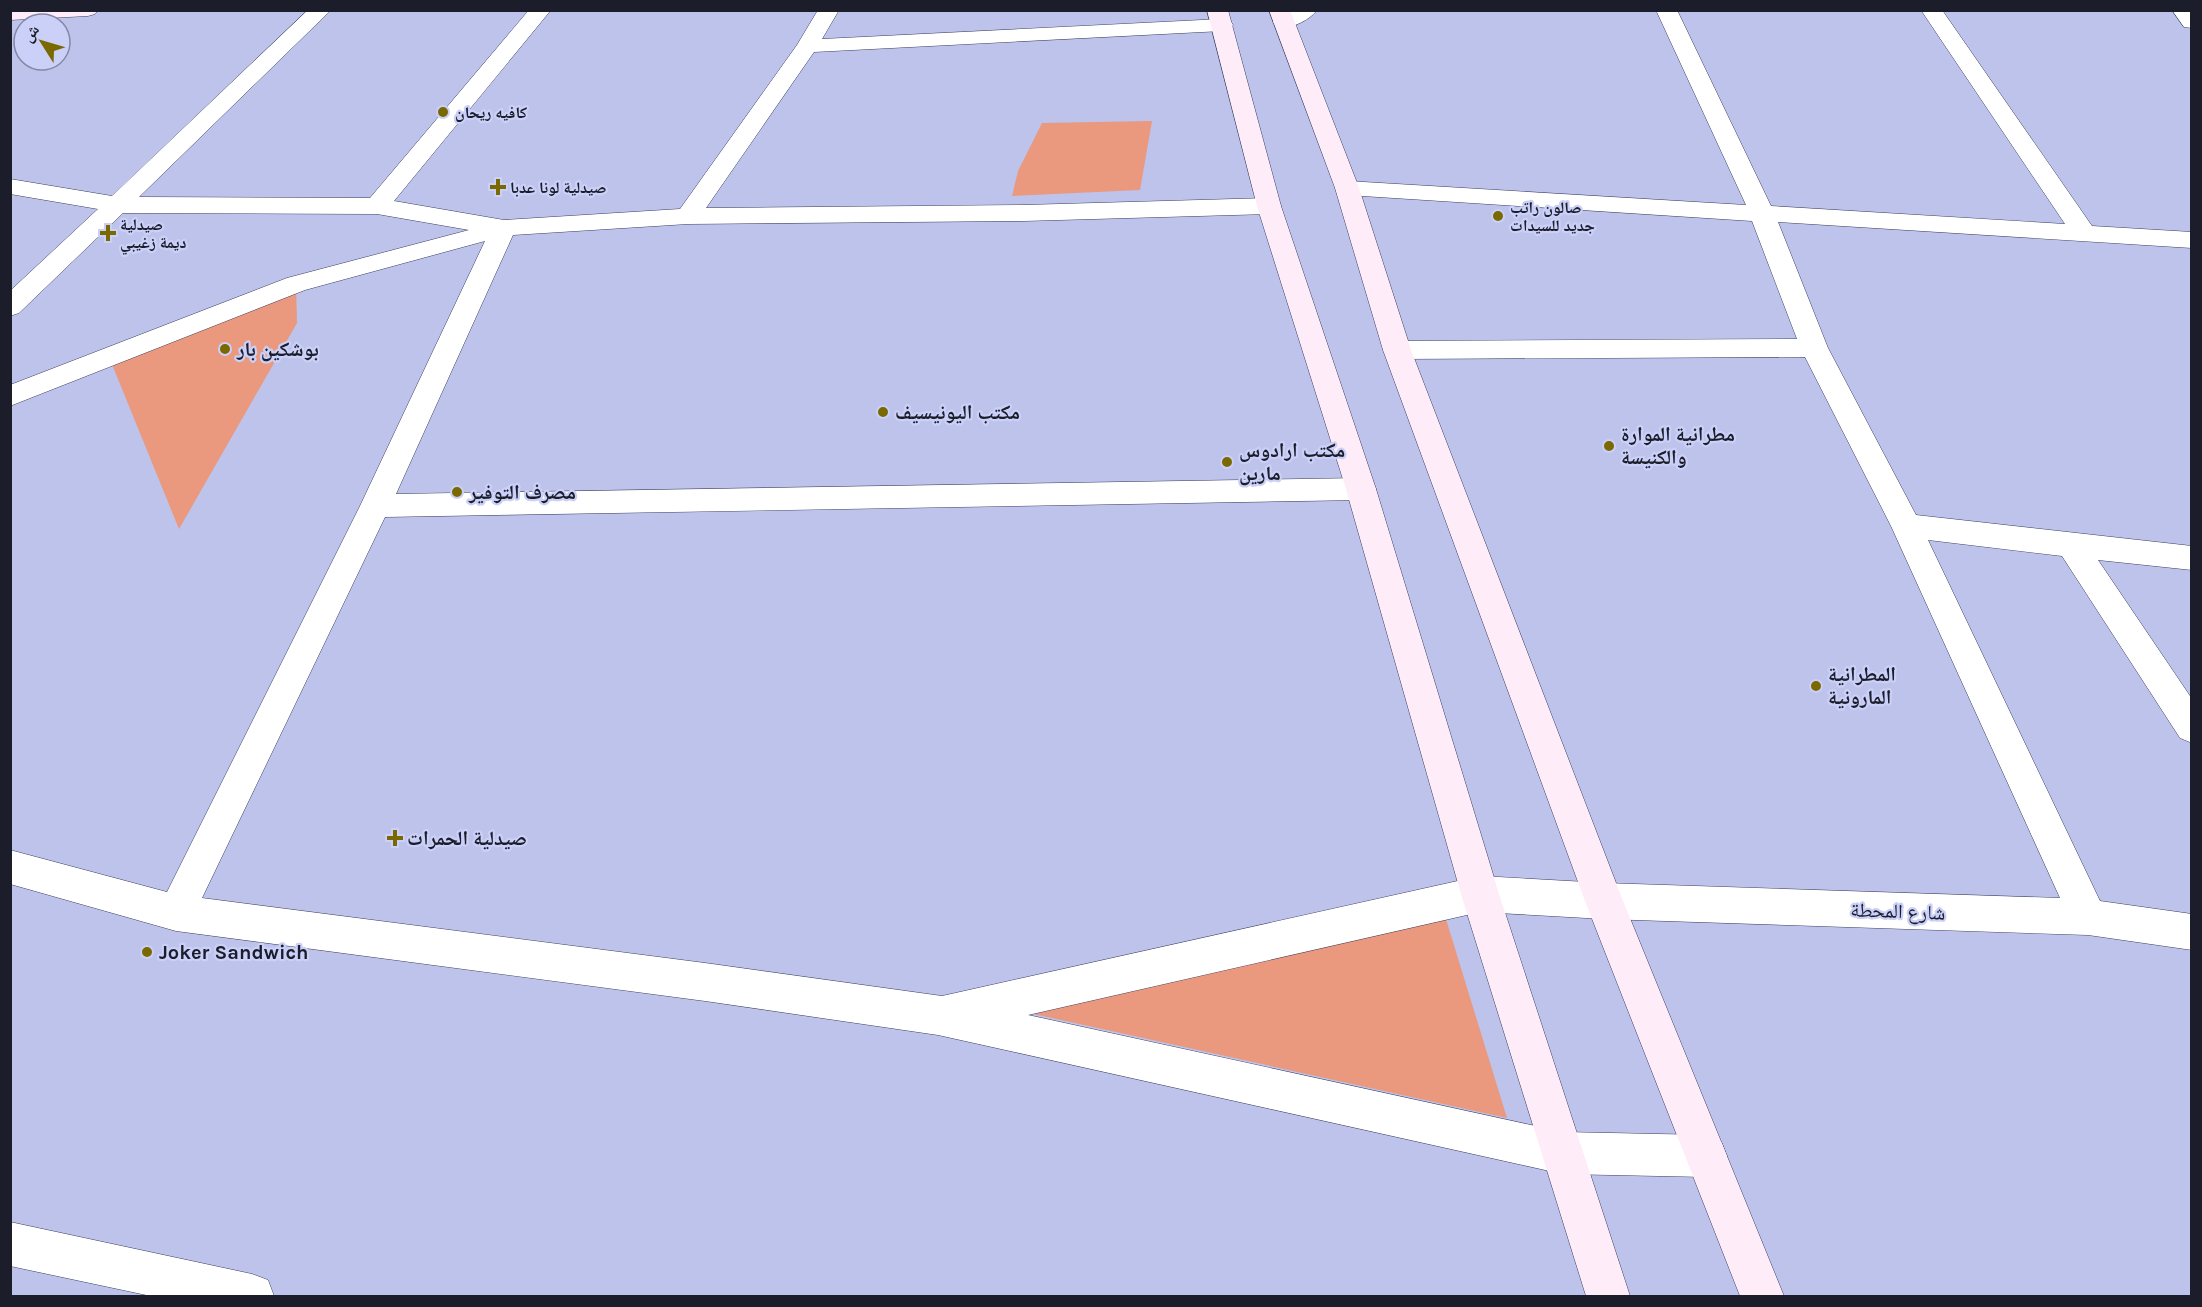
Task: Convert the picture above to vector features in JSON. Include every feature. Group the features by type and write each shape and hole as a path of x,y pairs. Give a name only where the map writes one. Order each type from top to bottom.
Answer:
{"main road":[{"path":"10,14 88,10"},
{"path":"1290,14 1397,350 1604,901 1762,1296"},
{"path":"1219,18 1269,206 1361,489 1480,894 1608,1296"}],"street":[{"path":"10,307 120,205 321,10"},
{"path":"378,206 541,10"},
{"path":"688,216 807,46 829,10"},
{"path":"1666,10 1761,211 1814,348 1906,526 2088,917"},
{"path":"1931,10 2083,232"},
{"path":"2182,10 2192,22"},
{"path":"807,46 1219,18"},
{"path":"10,186 120,205 378,206 504,228"},
{"path":"1347,188 1761,211 2192,240"},
{"path":"10,396 297,284 504,228 688,216 1024,213 1269,206"},
{"path":"176,913 375,506 504,228"},
{"path":"1397,350 1814,348"},
{"path":"375,506 1361,489"},
{"path":"1906,526 2192,558"},
{"path":"2072,545 2192,729"},
{"path":"10,867 176,913 693,980 938,1015 1563,1154 1706,1156"},
{"name":"شارع المحطة","path":"938,1015 1480,894 1604,901 2088,917 2192,932"},
{"path":"10,1244 252,1296"}],"shaded area":[{"path":"1152,121 1140,190 1012,196 1018,171 1042,123"},
{"path":"296,284 297,323 179,529 109,357"},
{"path":"1445,916 1507,1118 1020,1011"}],"place":[{"name":"كافيه ريحان","path":"443,112"},
{"name":"صيدلية لونا عدبا","path":"498,187"},
{"name":"صالون راتب جديد للسيدات","path":"1498,216"},
{"name":"صيدلية ديمة زغيبي","path":"108,233"},
{"name":"بوشكين بار","path":"225,349"},
{"name":"مكتب اليونيسيف","path":"883,412"},
{"name":"مطرانية الموارة والكنيسة","path":"1609,446"},
{"name":"مكتب ارادوس مارين","path":"1227,462"},
{"name":"مصرف التوفير","path":"457,492"},
{"name":"المطرانية المارونية","path":"1816,686"},
{"name":"صيدلية الحمرات","path":"395,838"},
{"name":"Joker Sandwich","path":"147,952"}]}
